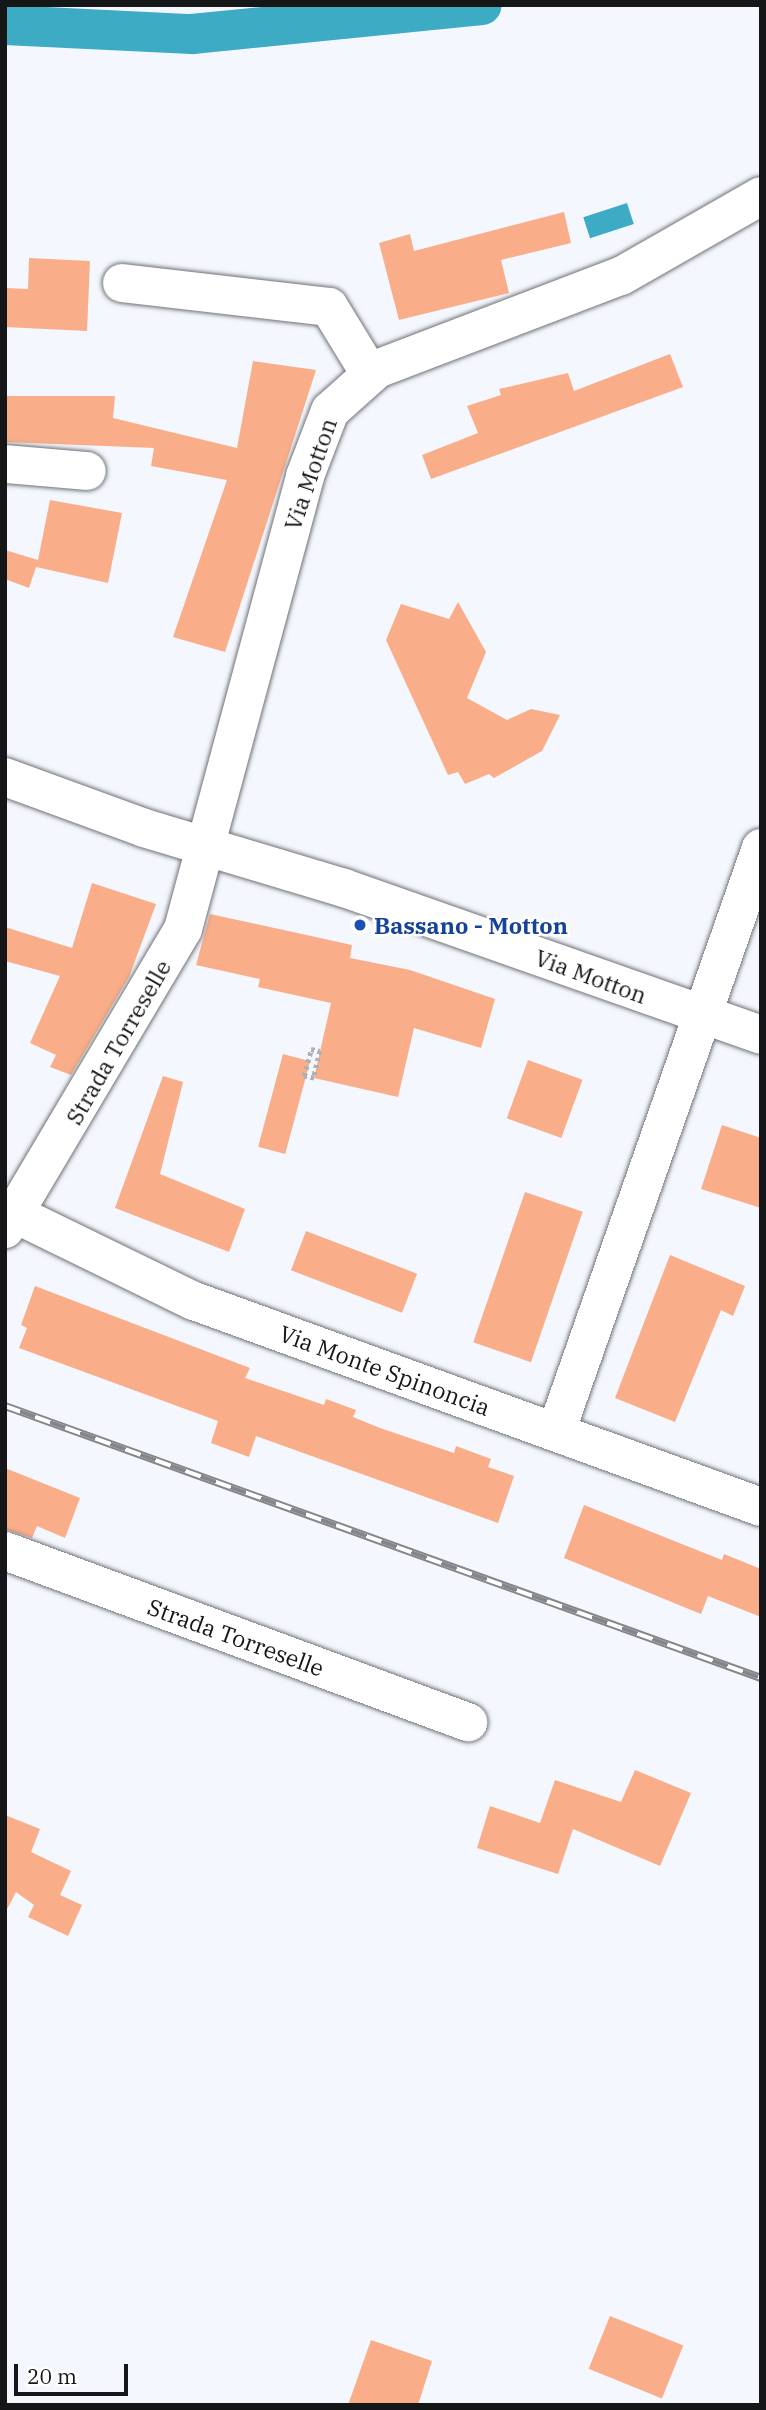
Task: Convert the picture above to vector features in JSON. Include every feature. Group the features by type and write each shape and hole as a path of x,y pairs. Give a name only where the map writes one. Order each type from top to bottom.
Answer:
{"street":[{"name":"Via Motton","path":"205,843 305,476 330,411 370,374 621,276 761,196"},
{"path":"122,283 329,307 370,374"},
{"path":"5,464 87,471"},
{"name":"Via Motton","path":"5,777 144,828 205,843 761,1035"},
{"name":"Strada Torreselle","path":"10,1216 183,929 205,843"},
{"path":"556,1432 700,1015 761,848"},
{"name":"Via Monte Spinoncia","path":"10,1216 194,1301 761,1507"},
{"name":"Strada Torreselle","path":"5,1551 468,1722"}],"path":[{"path":"311,1049 320,1051 314,1078 304,1076 311,1049"}],"water":[{"path":"627,203 634,224 590,238 583,217"}],"building":[{"path":"564,212 571,243 501,260 509,293 399,320 379,243 410,234 414,251"},
{"path":"29,258 90,261 87,331 5,327 5,288 28,289"},
{"path":"670,354 683,387 431,479 422,455 478,433 467,406 501,395 499,389 568,373 574,391"},
{"path":"253,361 316,370 225,652 173,637 227,480 151,466 154,448 5,442 5,396 115,396 113,418 237,448"},
{"path":"50,500 122,513 108,583 36,567 29,588 5,579 5,550 38,560"},
{"path":"458,602 486,652 467,698 507,720 531,709 560,715 542,751 494,778 489,774 465,784 458,772 448,775 386,640 401,604 449,619"},
{"path":"92,883 156,904 129,977 71,1075 50,1067 56,1055 30,1043 60,976 5,961 5,927 72,948"},
{"path":"210,914 352,945 350,958 410,970 495,999 481,1048 414,1028 398,1097 314,1078 331,1003 258,987 260,979 196,965"},
{"path":"283,1054 310,1061 285,1154 258,1147"},
{"path":"528,1060 583,1080 561,1138 507,1118"},
{"path":"163,1076 183,1082 160,1174 245,1209 229,1252 115,1208"},
{"path":"722,1125 761,1138 761,1208 701,1189"},
{"path":"525,1192 583,1212 531,1362 473,1342"},
{"path":"306,1231 417,1274 402,1313 291,1270"},
{"path":"670,1255 745,1286 733,1316 721,1310 675,1422 615,1398"},
{"path":"35,1286 250,1368 245,1378 324,1405 326,1399 356,1410 353,1417 454,1453 456,1446 491,1459 488,1467 514,1476 498,1523 256,1436 249,1457 211,1443 218,1421 19,1348 27,1328 21,1325"},
{"path":"5,1468 80,1498 65,1538 37,1526 32,1538 5,1529"},
{"path":"584,1505 722,1560 724,1554 761,1569 761,1617 708,1596 701,1614 564,1558"},
{"path":"635,1770 691,1793 660,1866 573,1829 558,1874 477,1848 490,1806 540,1823 555,1780 621,1802"},
{"path":"5,1815 40,1829 31,1852 71,1871 60,1895 82,1905 68,1936 28,1917 34,1905 16,1892 5,1913"},
{"path":"610,2316 683,2346 662,2398 589,2369"},
{"path":"371,2340 432,2361 418,2405 348,2405"}],"waterway":[{"path":"5,25 192,34 482,5"}],"railway":[{"path":"5,1406 761,1678"}],"place":[{"name":"Bassano - Motton","path":"360,925"}]}
